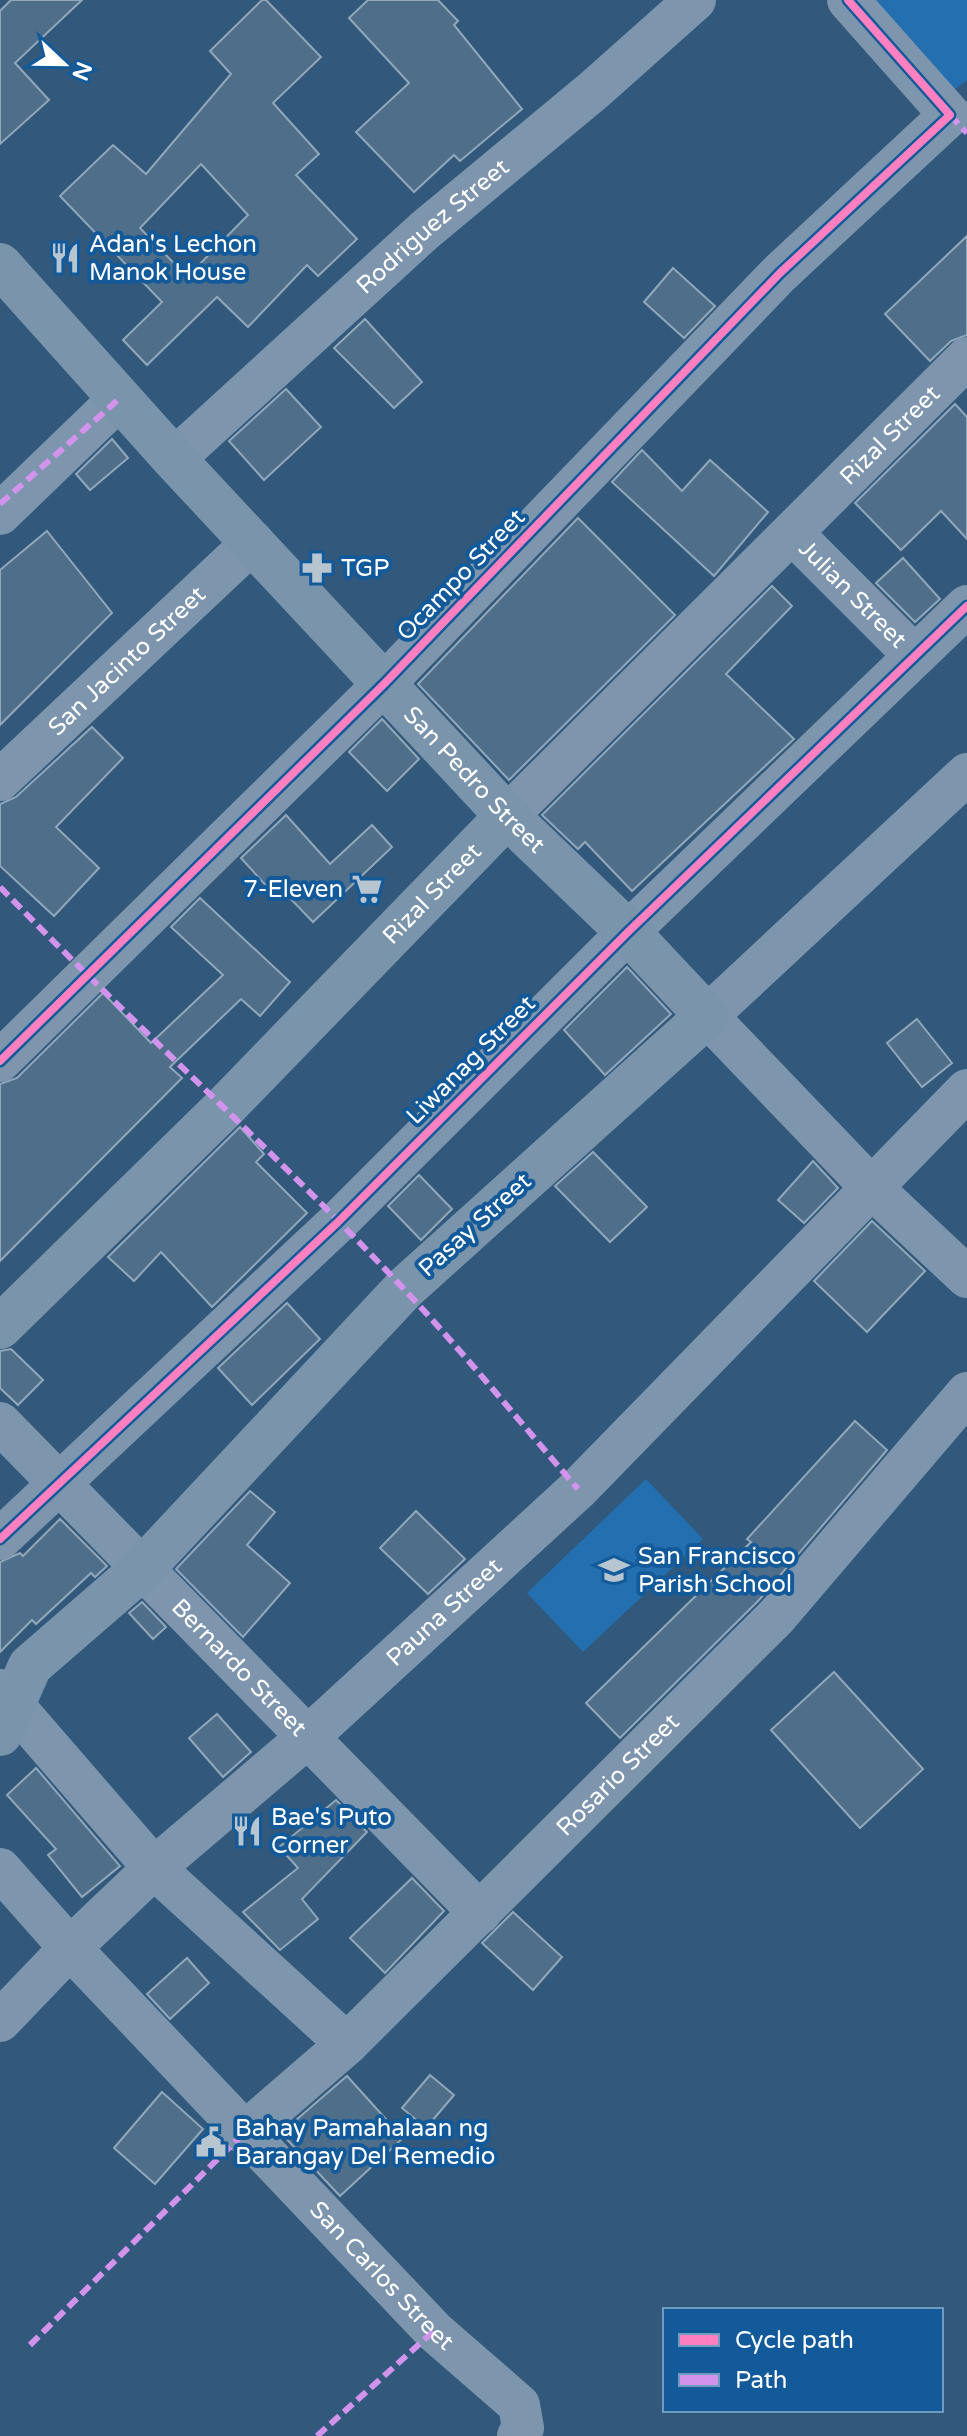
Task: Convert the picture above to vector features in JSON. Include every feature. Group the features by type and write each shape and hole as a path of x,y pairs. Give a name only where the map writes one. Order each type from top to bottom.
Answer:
{"main road":[{"name":"San Pedro Street","path":"0,265 174,459 507,816 628,932 707,1016"},
{"name":"Rizal Street","path":"0,1327 225,1107 507,816"},
{"name":"Pasay Street","path":"4,1709 30,1666 143,1568 404,1289 707,1016"}],"street":[{"name":"Rodriguez Street","path":"174,459 425,230 594,90 695,0"},
{"name":"Ocampo Street","path":"0,1061 385,683 780,273 950,115 848,0"},
{"name":"Rizal Street","path":"507,816 967,358"},
{"path":"0,514 119,399"},
{"name":"Julian Street","path":"792,533 915,656"},
{"name":"San Jacinto Street","path":"0,780 253,542"},
{"name":"Liwanag Street","path":"0,1539 338,1222 628,932 967,606"},
{"name":"Pasay Street","path":"707,1016 967,774"},
{"name":"San Pedro Street","path":"707,1016 871,1187 967,1277"},
{"name":"Pauna Street","path":"0,2021 70,1948 154,1868 309,1736 578,1489 967,1090"},
{"name":"Rosario Street","path":"244,2133 347,2044 777,1616 967,1393"},
{"name":"Bernardo Street","path":"0,1423 480,1913"},
{"path":"4,1709 154,1868 347,2044"},
{"name":"San Carlos Street","path":"0,1869 70,1948 434,2331 519,2405 523,2428 518,2436"}],"shaded area":[{"path":"859,0 967,0 967,80 945,97"},
{"path":"646,1479 703,1539 583,1652 527,1593"}],"building":[{"path":"11,0 82,0 15,63 49,100 0,144 0,11"},
{"path":"262,0 266,0 321,57 273,103 319,154 296,175 357,239 318,276 307,265 248,327 217,297 147,365 123,340 162,302 60,196 113,145 146,174 231,74 210,51","holes":["201,164 248,215 187,277 140,228"]},
{"path":"368,0 438,0 458,21 454,25 522,109 460,161 454,155 414,192 356,132 409,83 349,18"},
{"path":"967,236 967,335 951,341 930,361 885,314"},
{"path":"673,268 715,306 684,338 644,302"},
{"path":"365,319 422,382 394,408 334,348"},
{"path":"286,389 321,427 264,480 229,441"},
{"path":"955,404 967,417 967,539 941,511 901,550 855,503"},
{"path":"112,439 128,458 90,490 76,474"},
{"path":"642,450 682,491 710,460 768,512 714,576 612,482"},
{"path":"578,518 675,615 509,780 418,684"},
{"path":"47,531 112,613 0,725 0,570"},
{"path":"903,558 940,599 915,622 876,583"},
{"path":"772,586 792,606 726,674 794,739 632,891 585,842 578,849 542,815"},
{"path":"382,719 419,759 387,791 349,752"},
{"path":"92,727 123,758 56,827 99,868 54,916 0,866 0,804 16,797"},
{"path":"286,815 330,864 372,825 392,847 313,922 286,894 279,900 241,858"},
{"path":"200,898 290,982 260,1016 241,999 170,1067 182,1078 0,1261 0,1084 17,1078 103,993 151,1043 223,975 171,927"},
{"path":"627,967 671,1014 605,1075 564,1030"},
{"path":"917,1019 952,1063 922,1087 887,1043"},
{"path":"240,1127 264,1154 256,1162 307,1213 212,1307 161,1252 134,1281 108,1257"},
{"path":"593,1152 647,1207 610,1242 555,1186"},
{"path":"813,1161 838,1188 804,1223 778,1200"},
{"path":"419,1175 452,1209 421,1240 388,1206"},
{"path":"872,1221 925,1271 867,1332 814,1281"},
{"path":"287,1303 320,1339 252,1405 218,1368"},
{"path":"11,1349 43,1380 18,1405 0,1388 0,1351"},
{"path":"855,1421 887,1450 759,1600 620,1738 586,1703 751,1542 747,1539"},
{"path":"250,1491 275,1512 247,1545 290,1583 243,1637 176,1569"},
{"path":"416,1511 465,1559 428,1594 380,1548"},
{"path":"60,1519 107,1566 95,1577 91,1573 36,1624 32,1620 0,1652 0,1562 20,1553 23,1556"},
{"path":"142,1602 166,1627 153,1639 129,1613"},
{"path":"834,1672 923,1769 860,1828 771,1730"},
{"path":"217,1714 251,1752 223,1777 189,1738"},
{"path":"36,1768 120,1866 82,1897 48,1855 56,1849 7,1795"},
{"path":"336,1800 367,1832 302,1899 318,1919 280,1950 243,1912 298,1868 279,1847"},
{"path":"412,1878 444,1911 385,1973 350,1938"},
{"path":"513,1912 562,1957 533,1990 482,1943"},
{"path":"187,1958 209,1983 170,2019 147,1994"},
{"path":"430,2075 454,2095 426,2128 402,2108"},
{"path":"347,2076 403,2138 340,2196 281,2133"},
{"path":"162,2092 203,2129 155,2184 114,2148"}],"marked path":[{"path":"950,115 967,133"},
{"path":"0,504 119,399"},
{"path":"0,887 403,1288 578,1489"},
{"path":"30,2345 244,2133"},
{"path":"317,2436 434,2331"}],"cycle path":[{"path":"0,1061 385,683 780,273 950,115 848,0"},
{"path":"0,1539 338,1222 628,932 967,606"}],"place":[{"name":"Adan's Lechon Manok House","path":"65,258"},
{"name":"TGP","path":"317,568"},
{"name":"7-Eleven","path":"367,889"},
{"name":"San Francisco Parish School","path":"614,1570"},
{"name":"Bae's Puto Corner","path":"247,1831"},
{"name":"Bahay Pamahalaan ng Barangay Del Remedio","path":"211,2142"}]}
